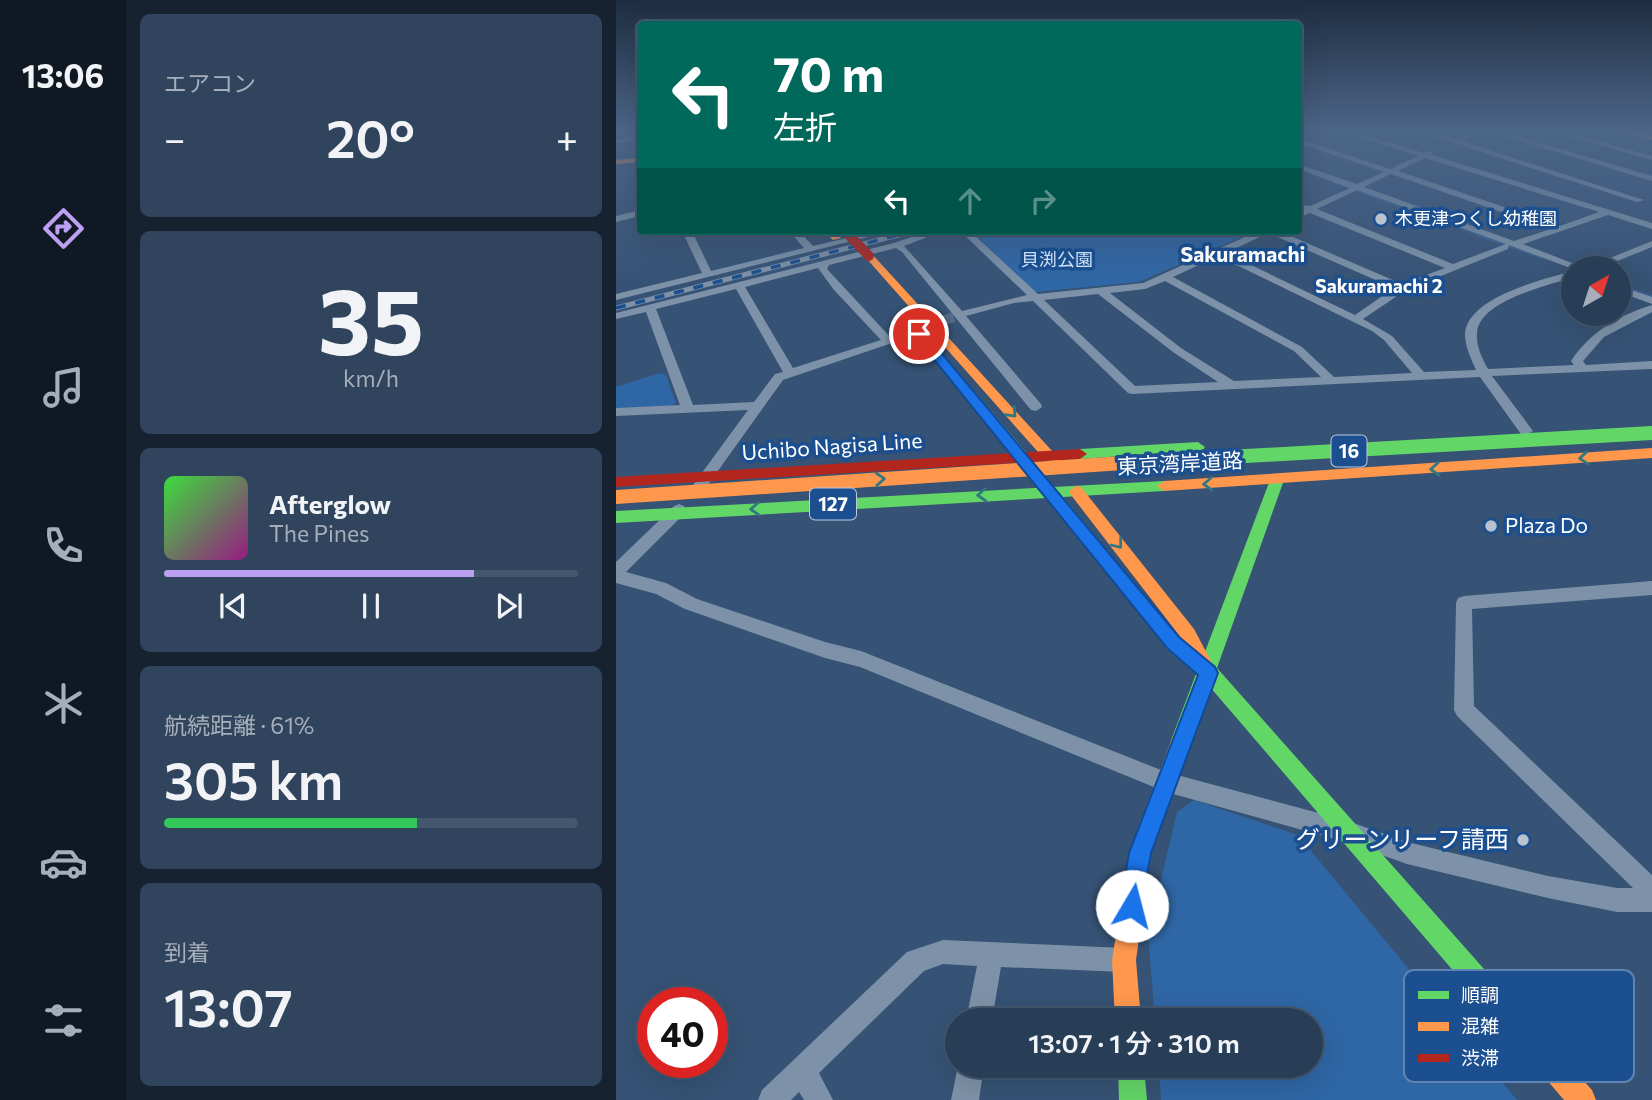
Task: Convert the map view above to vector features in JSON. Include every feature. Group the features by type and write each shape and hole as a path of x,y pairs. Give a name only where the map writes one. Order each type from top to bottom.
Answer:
{"main road":[{"path":"841,235 1076,491 1188,634 1209,673"},
{"path":"861,258 1173,643 1209,673 1467,970"},
{"name":"16","path":"1048,462 1652,421"},
{"name":"東京湾岸道路","path":"1048,462 1652,433"},
{"name":"東京湾岸道路","path":"1050,491 1277,480 1652,453"},
{"name":"Uchibo Nagisa Line","path":"616,482 1023,457 1048,462"},
{"name":"127","path":"616,497 1048,462"},
{"path":"1127,1008 1124,960 1140,853 1209,673 1277,480"},
{"name":"127","path":"616,517 1050,491"},
{"path":"1132,1078 1133,1100"},
{"path":"1566,1082 1582,1100"}],"street":[{"path":"1330,181 1561,262"},
{"path":"1335,181 1354,189"},
{"path":"1302,213 1371,181"},
{"path":"1420,181 1561,229"},
{"path":"1509,181 1652,226"},
{"path":"1581,181 1640,200"},
{"path":"1357,318 1402,288 1652,194"},
{"path":"1302,206 1452,267"},
{"path":"616,219 637,214"},
{"path":"689,235 708,274"},
{"path":"798,235 810,249"},
{"path":"616,295 864,235"},
{"path":"616,316 897,245 926,235"},
{"path":"969,235 1132,390 1652,365"},
{"path":"959,316 1013,300 1144,286 1167,278 1257,235"},
{"path":"1280,235 1402,288"},
{"path":"1621,256 1652,244"},
{"path":"897,245 905,250 1036,407"},
{"path":"1510,246 1561,268"},
{"path":"1634,251 1652,257"},
{"path":"1219,253 1357,318 1388,338 1420,375"},
{"path":"825,263 822,269 837,289 859,308 888,341 779,377 707,476 676,513 616,574 660,588 691,604 825,650 861,659 1166,782 1345,831 1407,853 1548,887 1617,900 1652,900"},
{"path":"1525,431 1484,372 1473,349 1471,333 1475,320 1492,305 1561,277"},
{"path":"1167,278 1298,349 1331,380"},
{"path":"738,284 790,373"},
{"path":"1631,286 1652,294"},
{"path":"1102,292 1177,350 1231,385"},
{"path":"1631,293 1652,301"},
{"path":"650,307 688,409"},
{"path":"1583,369 1577,361 1586,344 1597,334 1652,308"},
{"path":"616,412 757,406"},
{"path":"1652,588 1464,603 1464,710 1652,891"},
{"path":"772,1100 916,961 943,952 1124,960"},
{"path":"981,1008 990,954"},
{"path":"802,1071 819,1100"},
{"path":"965,1100 969,1078"}],"green space":[{"name":"貝渕公園","path":"975,235 1246,235 1139,282 1035,292"},
{"path":"659,373 666,375 676,403 671,406 616,408 616,387"},
{"path":"1194,800 1298,835 1410,970 1404,970 1404,1082 1502,1082 1517,1100 1161,1100 1160,1078 1323,1078 1323,1008 1154,1008 1148,935 1177,812"}],"waterway":[{"path":"1333,182 1482,236"},
{"path":"1477,234 1541,257"},
{"path":"1631,289 1652,297"}],"tunnel":[{"path":"888,341 959,315"}],"railway":[{"path":"616,308 898,235"}],"traffic: fast":[{"path":"965,388 1031,467"},
{"path":"1123,463 1652,433"},
{"path":"1080,454 1198,447"},
{"path":"1180,743 1277,480"},
{"path":"616,517 1164,486"},
{"path":"1050,491 1173,643 1209,673 1469,970"},
{"path":"1132,1078 1133,1100"}],"traffic: slow":[{"path":"833,235 836,238"},
{"path":"869,256 1059,467"},
{"path":"1164,486 1652,453"},
{"path":"616,497 1123,463"},
{"path":"1076,491 1188,634 1202,661"},
{"path":"1127,1008 1124,960 1140,853 1180,743"},
{"path":"1566,1082 1582,1100"}],"traffic: jam":[{"path":"849,235 869,256"},
{"path":"616,482 1080,454"}],"place":[{"name":"木更津つくし幼稚園","path":"1381,219"},
{"name":"Plaza Do","path":"1491,526"},
{"name":"グリーンリーフ請西","path":"1523,840"}],"district":[{"name":"Sakuramachi","path":"1243,255"},
{"name":"Sakuramachi 2","path":"1379,286"}],"route":[{"path":"919,334 1173,643 1209,673 1140,853 1132,906"}]}
